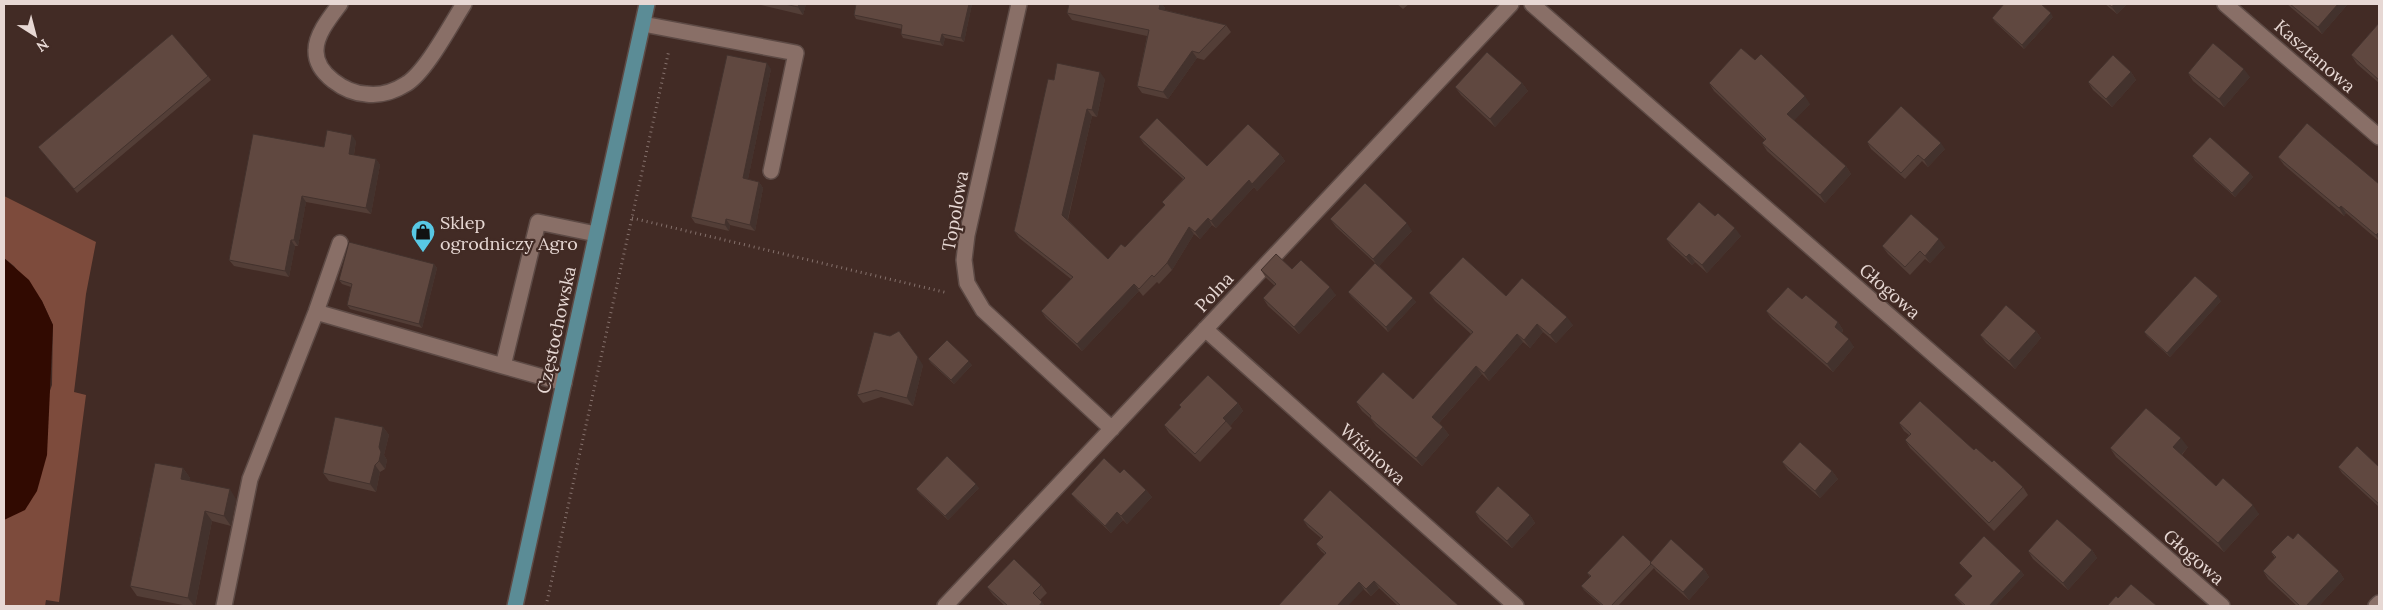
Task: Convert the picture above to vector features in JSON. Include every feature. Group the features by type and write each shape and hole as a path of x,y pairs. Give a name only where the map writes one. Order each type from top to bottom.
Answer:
{"main road":[{"name":"Częstochowska","path":"515,606 647,4"}],"street":[{"path":"340,4 322,32 316,51 318,60 321,69 336,82 353,92 367,95 389,92 408,83 424,66 464,4"},
{"name":"Topolowa","path":"1018,4 967,235 965,272 973,296 996,323 1112,429"},
{"name":"Polna","path":"945,606 1512,4"},
{"name":"Głogowa","path":"1532,4 2222,606"},
{"name":"Kasztanowa","path":"2225,4 2379,137"},
{"path":"643,24 796,53 771,171"},
{"path":"503,366 538,222 596,234"},
{"path":"224,606 250,479 316,312 340,243"},
{"path":"316,312 564,383"},
{"name":"Wiśniowa","path":"1205,329 1516,606"},
{"path":"2376,606 2379,603"}],"path":[{"path":"546,606 670,48"},
{"path":"632,218 954,294 973,296"}],"shaded area":[{"path":"4,196 96,242 86,294 74,392 86,395 59,602 46,600 45,606 4,606 4,520 52,385 53,325 42,301 14,266 4,258"},
{"path":"4,258 29,280 42,301 53,325 47,455 37,491 25,510 4,520"}],"building":[{"path":"785,4 799,4 798,7"},
{"path":"856,4 969,4 961,38 942,34 940,42 901,34 902,25 854,15"},
{"path":"1069,4 1160,4 1159,9 1226,25 1199,53 1192,51 1163,92 1137,86 1149,30 1067,13"},
{"path":"2004,4 2041,4 2051,13 2022,45 1992,18"},
{"path":"2290,4 2338,4 2318,27"},
{"path":"2379,23 2379,80 2351,55"},
{"path":"172,34 208,76 74,189 38,147"},
{"path":"2213,43 2244,69 2219,99 2188,73"},
{"path":"1741,48 1755,60 1761,54 1805,96 1787,114 1846,166 1820,195 1762,143 1766,139 1709,83"},
{"path":"1487,52 1522,83 1490,119 1455,87"},
{"path":"727,55 767,63 743,178 759,182 750,225 726,219 725,225 691,217"},
{"path":"2113,55 2131,72 2106,99 2088,82"},
{"path":"1057,63 1100,72 1092,110 1087,109 1062,215 1108,259 1121,244 1125,247 1165,205 1162,202 1185,178 1139,137 1157,118 1207,166 1248,124 1280,154 1252,184 1249,180 1211,221 1208,218 1195,232 1189,227 1167,263 1154,277 1152,275 1139,289 1134,284 1077,344 1041,311 1073,277 1014,231 1048,79 1054,80"},
{"path":"1901,106 1941,143 1924,160 1918,155 1901,173 1867,142"},
{"path":"2307,123 2379,184 2379,232 2376,235 2341,206 2339,208 2278,157"},
{"path":"327,130 352,135 349,154 376,159 366,208 302,196 294,240 291,240 285,271 229,260 253,134 324,147"},
{"path":"2210,137 2250,173 2232,193 2192,156"},
{"path":"1365,183 1407,223 1373,259 1330,219"},
{"path":"1699,202 1715,216 1718,213 1735,228 1702,265 1689,254 1686,257 1666,239"},
{"path":"1911,214 1939,239 1925,256 1920,251 1905,267 1882,246"},
{"path":"349,242 434,264 419,324 347,305 352,284 339,280"},
{"path":"1276,254 1292,269 1301,260 1330,287 1294,327 1263,298 1276,284 1261,270"},
{"path":"1463,257 1506,296 1522,278 1567,317 1550,335 1537,324 1524,340 1517,334 1484,373 1476,366 1432,417 1443,427 1416,458 1370,418 1371,416 1356,402 1383,372 1413,399 1473,332 1429,293"},
{"path":"1375,263 1413,298 1386,327 1348,292"},
{"path":"2195,276 2218,296 2167,353 2144,332"},
{"path":"1788,287 1802,299 1806,295 1838,322 1835,327 1849,339 1827,364 1766,311"},
{"path":"2006,305 2036,331 2009,361 1980,335"},
{"path":"899,331 918,357 907,398 876,390 857,395 874,332 890,336"},
{"path":"947,340 969,361 951,380 928,359"},
{"path":"1208,375 1238,403 1223,418 1226,421 1195,454 1164,425 1181,407 1179,405"},
{"path":"1920,401 1974,450 1976,448 1992,462 1994,460 2023,487 1989,523 1905,440 1911,434 1899,423"},
{"path":"2146,408 2181,438 2173,447 2216,486 2223,478 2253,505 2218,543 2110,448"},
{"path":"335,417 383,427 379,447 381,452 379,461 375,465 370,484 323,473"},
{"path":"1800,442 1832,471 1815,491 1782,462"},
{"path":"2357,446 2379,467 2379,504 2338,467"},
{"path":"947,456 976,484 945,516 916,489"},
{"path":"1104,458 1120,473 1124,469 1146,490 1121,516 1117,512 1105,526 1071,494"},
{"path":"155,463 183,468 181,479 230,489 224,516 205,511 188,598 130,586"},
{"path":"1498,486 1530,515 1507,541 1475,512"},
{"path":"1330,490 1459,606 1401,606 1374,581 1366,589 1359,582 1337,606 1278,606 1326,553 1316,544 1323,537 1303,520"},
{"path":"2057,519 2092,550 2063,583 2028,551"},
{"path":"2298,533 2339,571 2306,606 2300,606 2263,571 2276,557 2271,552 2288,535 2293,539"},
{"path":"1623,535 1651,564 1611,606 1604,606 1581,586 1591,576 1587,573"},
{"path":"1984,536 2021,571 1989,606 1966,606 1954,595 1972,576 1959,563"},
{"path":"1671,539 1704,569 1683,592 1650,563"},
{"path":"1014,559 1041,585 1033,593 1042,602 1039,606 1008,606 987,587"},
{"path":"2131,584 2157,606 2107,606 2116,596 2118,598"}],"place":[{"name":"Sklep ogrodniczy Agro","path":"423,253"}]}
